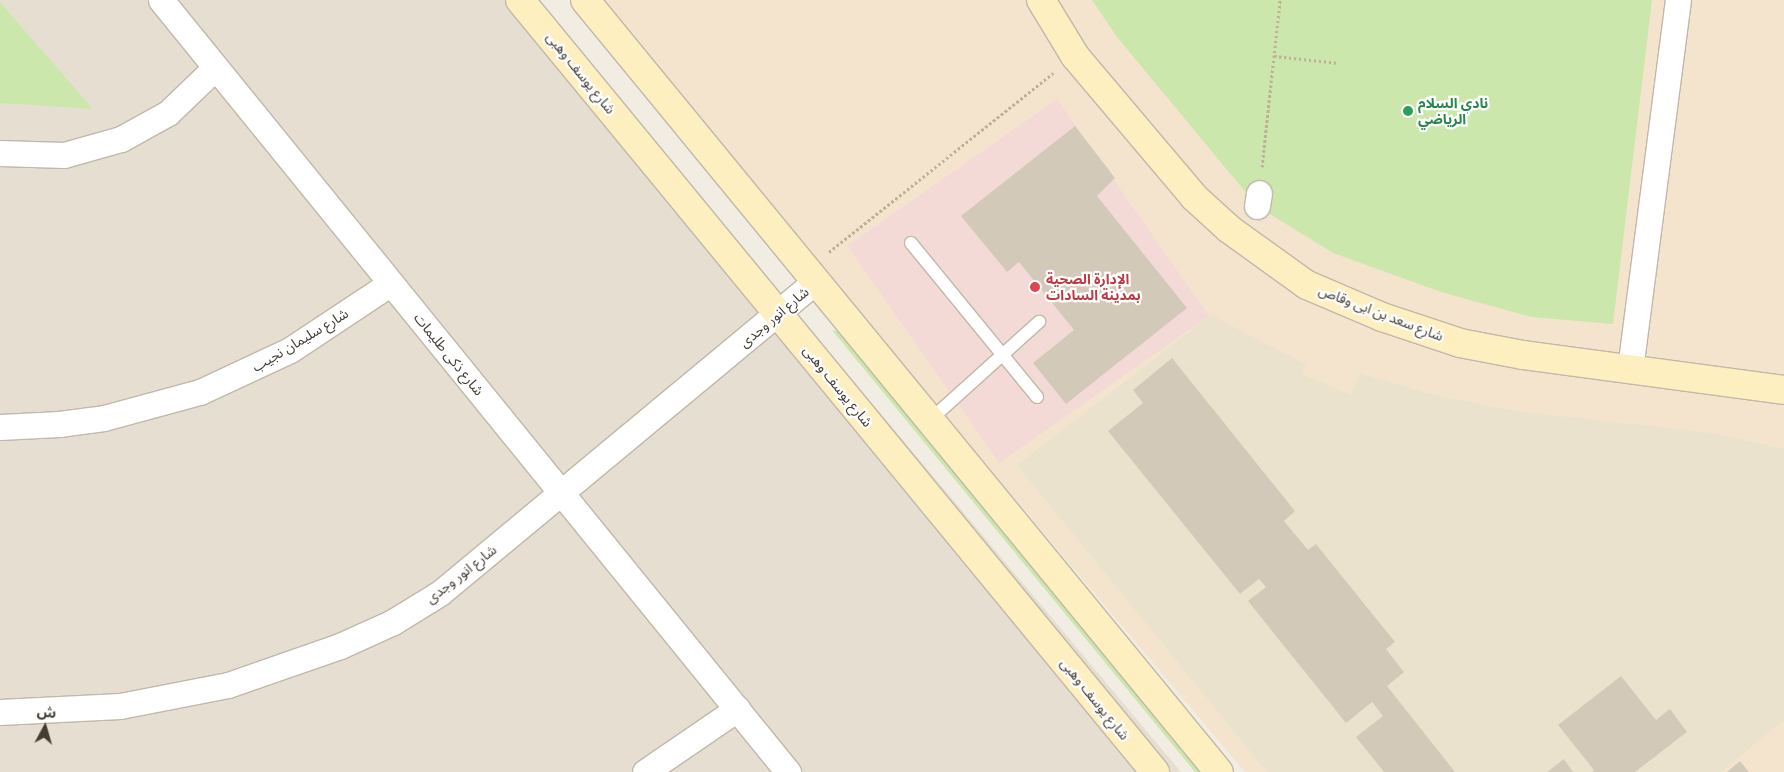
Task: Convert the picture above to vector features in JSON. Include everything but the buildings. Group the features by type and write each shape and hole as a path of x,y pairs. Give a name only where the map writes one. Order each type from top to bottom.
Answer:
{"street":[{"name":"شارع ذكى طليمات","path":"161,0 788,772"},
{"name":"شارع يوسف وهبى","path":"520,0 1156,772"},
{"path":"585,0 1219,772"},
{"name":"شارع سعد بن ابى وقاص","path":"1041,0 1075,56 1194,197 1229,229 1307,285 1382,316 1460,343 1784,390"},
{"path":"1630,369 1678,0"},
{"path":"0,153 64,155 121,139 168,113 216,67"},
{"name":"شارع انور وجدى","path":"0,712 69,710 170,698 228,685 340,646 393,622 440,593 778,314 811,276"},
{"name":"شارع سليمان نجيب","path":"0,426 59,424 104,418 200,392 290,350 391,283"},
{"path":"645,772 736,708"}],"lane":[{"path":"911,243 1038,397"},
{"path":"930,420 1039,322"}],"path":[{"path":"1258,199 1280,0"},
{"path":"811,276 1075,56"},
{"path":"1274,56 1339,63"}],"shaded area":[{"path":"0,0 534,0 1181,772 0,772"},
{"path":"603,0 1784,0 1784,772 1245,772 838,289"},
{"name":"الإدارة الصحية بمدينة السادات","path":"1057,99 1209,316 999,463 847,246"},
{"path":"1211,315 1306,364 1302,374 1351,395 1360,373 1430,394 1516,411 1712,433 1784,449 1784,720 1721,772 1267,772 1017,465"}],"green space":[{"name":"نادي السلام الرياضي","path":"1092,0 1652,0 1613,324 1531,317 1441,292 1333,253 1257,206 1117,37"},
{"path":"0,2 19,24 93,109 0,103"},
{"path":"832,330 867,336 1221,772 1195,772"}],"place":[{"name":"نادي السلام الرياضي","path":"1408,111"},
{"name":"الإدارة الصحية بمدينة السادات","path":"1035,287"}]}
